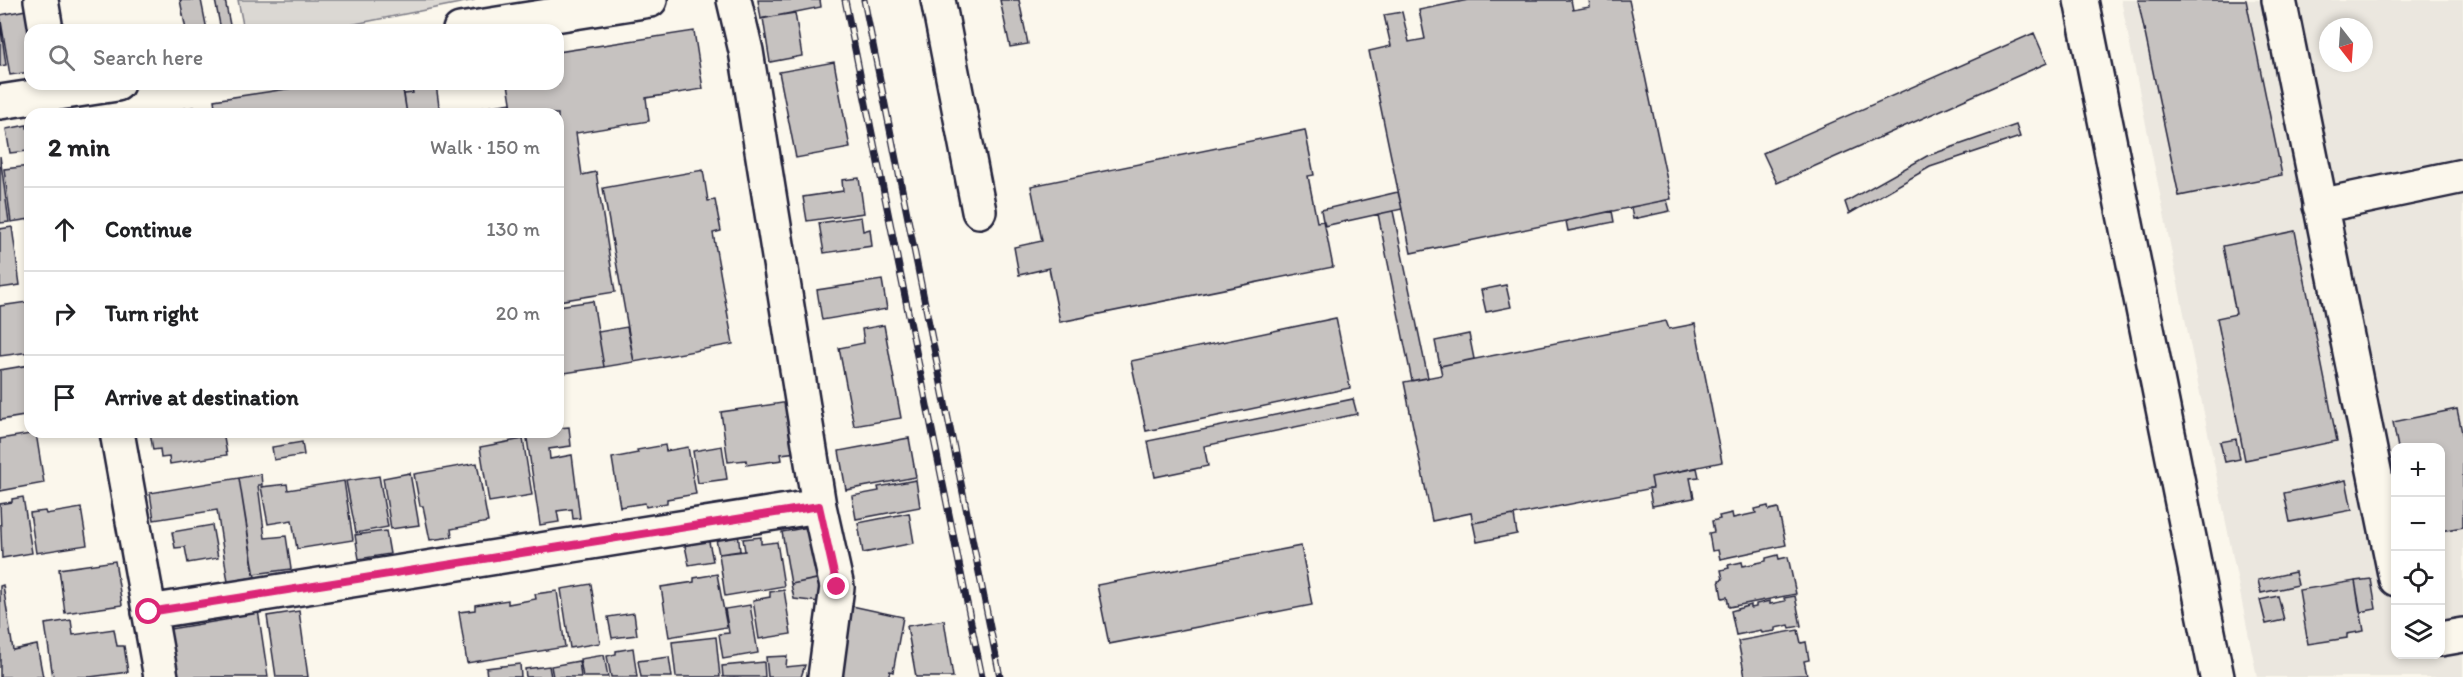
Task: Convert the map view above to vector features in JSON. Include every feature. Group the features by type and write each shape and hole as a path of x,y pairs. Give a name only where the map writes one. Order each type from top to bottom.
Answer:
{"street":[{"path":"41,0 45,24"},
{"path":"498,24 650,0"},
{"path":"734,0 746,51 819,506 837,587 825,677"},
{"path":"938,0 979,211"},
{"path":"2081,0 2217,677"},
{"path":"2279,0 2391,554"},
{"path":"0,102 57,97 89,90"},
{"path":"2320,206 2463,176"},
{"path":"118,438 161,677"},
{"path":"149,612 819,506"},
{"path":"2445,638 2463,635"}],"shaded area":[{"path":"238,0 475,0 355,24 243,24"},
{"path":"2121,0 2463,0 2463,677 2257,677"}],"building":[{"path":"180,0 201,0 206,24 185,24"},
{"path":"215,0 225,0 230,24 220,24"},
{"path":"758,0 820,0 821,7 761,19"},
{"path":"1000,0 1019,0 1028,44 1010,47"},
{"path":"1468,0 1571,0 1573,10 1590,7 1589,0 1629,0 1671,199 1411,253 1369,51 1391,46 1384,15 1402,12 1409,42 1425,39 1419,10"},
{"path":"2138,0 2246,0 2282,175 2179,196"},
{"path":"26,10 29,24 24,24 24,73 10,75 0,15"},
{"path":"795,13 802,56 770,62 763,18"},
{"path":"0,22 6,65 0,66"},
{"path":"694,31 703,89 646,98 649,121 576,133 582,175 596,172 615,292 564,300 564,108 512,108 509,90 564,90 564,51"},
{"path":"2034,33 2047,63 1777,183 1763,153"},
{"path":"834,62 850,148 796,158 779,72"},
{"path":"280,90 403,90 406,108 215,108 214,100"},
{"path":"412,90 437,90 439,108 406,108 404,94 413,93"},
{"path":"511,103 512,108 481,108"},
{"path":"2016,125 2020,137 1930,167 1849,214 1845,202 1927,156"},
{"path":"24,126 24,151 10,153 6,129"},
{"path":"1305,130 1314,175 1308,176 1317,222 1324,221 1333,267 1060,322 1049,268 1019,275 1014,247 1042,241 1031,186"},
{"path":"0,156 9,222 0,223"},
{"path":"24,167 24,220 11,222 4,169"},
{"path":"703,170 708,201 715,200 721,231 713,233 733,344 634,362 603,188"},
{"path":"859,178 864,213 807,221 803,197 843,191 842,180"},
{"path":"1398,192 1402,209 1324,226 1321,210"},
{"path":"1667,200 1670,211 1633,219 1631,207"},
{"path":"1393,211 1428,378 1412,381 1378,214"},
{"path":"1612,211 1614,222 1568,231 1566,221"},
{"path":"861,217 863,231 870,229 872,246 824,253 819,223"},
{"path":"12,227 20,285 0,288 0,229"},
{"path":"2295,231 2337,441 2245,460 2217,318 2236,314 2223,246"},
{"path":"882,280 887,309 822,320 817,290"},
{"path":"1506,285 1511,307 1486,312 1481,290"},
{"path":"593,301 604,367 564,373 564,305"},
{"path":"24,302 24,353 0,356 0,306"},
{"path":"1336,318 1350,388 1146,431 1131,361"},
{"path":"1666,321 1669,329 1695,324 1722,462 1651,477 1653,488 1473,523 1471,513 1432,521 1404,382 1442,375 1440,366"},
{"path":"884,325 901,418 854,426 839,348 864,343 862,329"},
{"path":"627,327 634,362 604,367 598,332"},
{"path":"1469,334 1474,359 1440,366 1435,341"},
{"path":"24,366 24,416 0,420 0,370"},
{"path":"1353,399 1357,414 1204,446 1208,466 1155,477 1148,441"},
{"path":"789,402 797,452 781,454 782,460 747,465 746,460 728,462 721,412"},
{"path":"2457,409 2463,437 2463,527 2445,530 2445,443 2397,443 2393,422"},
{"path":"564,427 569,427 571,446 549,449 550,459 572,455 580,518 573,519 572,509 557,511 559,522 540,525 527,438 564,438"},
{"path":"24,435 24,438 37,438 44,483 0,491 0,439"},
{"path":"151,438 224,438 227,455 170,464 169,457 161,458 160,449 153,450"},
{"path":"909,438 916,477 846,490 839,451"},
{"path":"523,439 532,495 489,502 480,447"},
{"path":"2236,439 2240,459 2225,462 2220,442"},
{"path":"302,442 304,455 274,460 272,447"},
{"path":"665,445 666,451 688,447 696,494 667,499 667,503 646,507 645,503 620,507 612,458 638,453 637,450"},
{"path":"722,446 727,479 698,483 693,451"},
{"path":"477,463 488,522 451,529 452,537 430,540 414,474"},
{"path":"1697,468 1699,477 1690,478 1694,498 1652,506 1649,488 1653,488 1651,477"},
{"path":"410,473 419,525 391,529 383,478"},
{"path":"261,474 262,485 258,485 265,538 286,536 291,569 254,574 239,478"},
{"path":"379,476 388,527 356,533 346,481"},
{"path":"239,478 255,577 228,582 217,510 154,520 150,493"},
{"path":"916,480 920,507 856,519 852,496 879,491 878,487"},
{"path":"2346,480 2352,510 2290,522 2284,493"},
{"path":"344,481 353,540 297,549 292,520 268,524 261,487 287,484 288,490"},
{"path":"23,497 32,553 2,558 0,504"},
{"path":"1768,506 1769,510 1778,508 1786,545 1720,559 1718,550 1712,551 1709,533 1714,532 1712,521 1720,519 1719,516 1732,513 1733,518 1756,513 1755,509"},
{"path":"81,508 87,545 36,553 30,513 45,511 46,514"},
{"path":"909,513 914,543 863,553 858,523"},
{"path":"1514,515 1517,534 1477,542 1473,523"},
{"path":"212,525 218,558 188,563 185,547 175,548 172,532"},
{"path":"814,526 823,578 791,584 782,532"},
{"path":"386,531 390,554 359,559 355,535"},
{"path":"738,532 740,551 719,554 715,535"},
{"path":"708,537 713,561 689,565 684,541"},
{"path":"761,537 761,544 777,542 784,586 725,596 719,554 745,551 743,539"},
{"path":"1301,546 1312,605 1109,644 1097,585"},
{"path":"1778,555 1779,559 1788,557 1796,594 1729,607 1727,597 1722,598 1719,580 1723,579 1721,570 1729,568 1728,565 1742,562 1743,566 1766,561 1766,558"},
{"path":"115,561 122,605 65,613 59,569"},
{"path":"2295,572 2298,585 2261,593 2258,580"},
{"path":"717,574 727,627 669,637 661,587 694,582 694,578"},
{"path":"821,578 820,602 794,599 791,584"},
{"path":"2371,579 2376,609 2360,612 2355,581"},
{"path":"2355,581 2364,631 2347,634 2347,638 2308,644 2299,590"},
{"path":"591,584 600,643 570,648 561,589"},
{"path":"3,585 13,650 37,645 43,677 0,677 0,586"},
{"path":"784,590 791,634 759,639 753,600 770,597 770,592"},
{"path":"557,591 565,647 467,663 459,612 475,610 475,605 508,600 508,604 536,599 535,594"},
{"path":"1795,596 1801,626 1790,628 1789,625 1775,628 1775,631 1762,633 1761,630 1736,635 1731,611 1751,605 1751,608 1756,607 1756,604 1770,601 1770,604 1785,601 1784,598"},
{"path":"2278,596 2284,620 2266,624 2260,600"},
{"path":"750,605 758,653 723,659 719,634 729,633 725,609"},
{"path":"852,606 903,617 893,672 890,671 888,677 835,677"},
{"path":"258,610 268,677 178,677 170,629 230,619 230,615"},
{"path":"299,611 308,677 276,677 267,616"},
{"path":"634,613 637,635 612,638 608,617"},
{"path":"71,620 73,635 114,629 117,646 124,646 128,672 90,677 53,677 45,624"},
{"path":"944,620 953,677 916,677 907,626"},
{"path":"1798,630 1801,643 1806,642 1809,660 1804,661 1807,675 1745,677 1738,641"},
{"path":"716,637 720,677 676,677 672,642"},
{"path":"633,648 637,677 611,677 607,656 616,654 616,651"},
{"path":"604,655 608,677 583,677 580,659"},
{"path":"787,656 786,667 805,665 801,677 768,677 766,657"},
{"path":"669,657 672,677 641,677 638,661"},
{"path":"579,661 581,677 553,677 551,666"},
{"path":"764,662 765,677 723,677 722,666"},
{"path":"520,664 521,677 487,677 486,668"},
{"path":"549,666 551,677 526,677 525,669"}],"railway":[{"path":"845,0 982,677"},
{"path":"864,0 1000,677"}],"route":[{"path":"149,612 819,506 837,587"}]}
